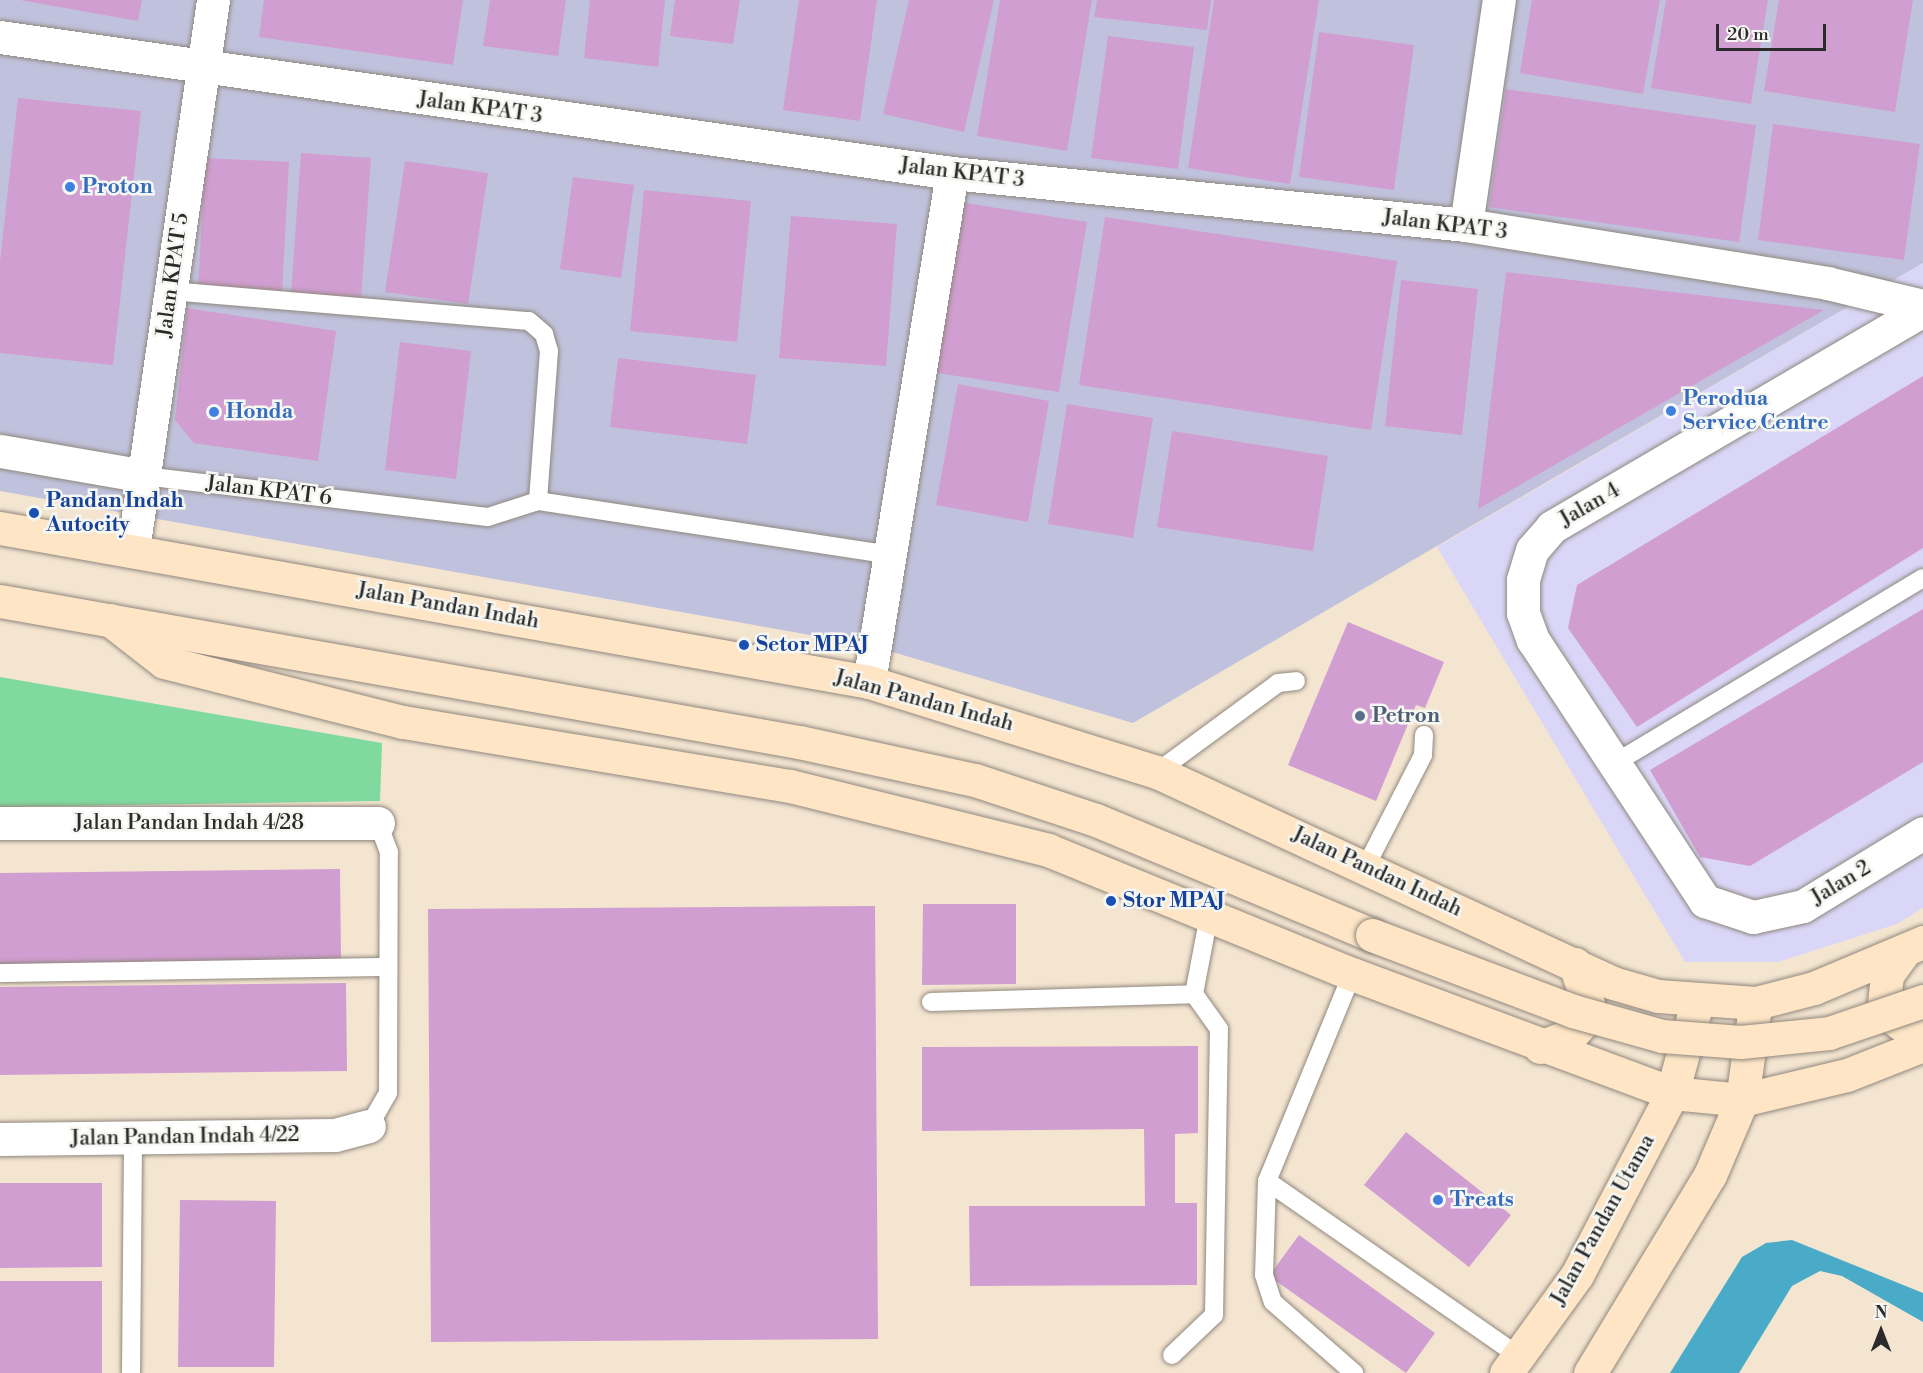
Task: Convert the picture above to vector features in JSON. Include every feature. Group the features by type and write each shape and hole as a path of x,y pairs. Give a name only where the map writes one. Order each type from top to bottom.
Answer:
{"main road":[{"name":"Jalan Pandan Indah","path":"0,528 869,682 1157,772 1613,983 1697,1002"},
{"path":"0,601 799,741 975,780 1096,820 1573,1011 1662,1036 1741,1042 1829,1033 1923,1001"},
{"path":"110,620 164,662 403,722 790,786 956,823 1048,850 1352,974 1540,1047 1672,1093 1742,1100 1847,1075 1923,1045"},
{"path":"1697,1002 1756,1003 1814,988 1913,948"},
{"path":"1913,948 1887,975 1883,1011 1923,1040"},
{"path":"1540,1047 1571,1035 1583,1022 1588,1004 1575,964"},
{"name":"Jalan Pandan Utama","path":"1513,1365 1577,1275 1672,1093 1697,1002"},
{"path":"1590,1373 1710,1175 1742,1100 1756,1003"}],"street":[{"name":"Jalan KPAT 5","path":"133,550 213,0"},
{"path":"1466,225 1499,0"},
{"name":"Jalan KPAT 3","path":"0,37 203,69 952,173 1466,225 1827,283 1923,308"},
{"path":"869,682 952,173"},
{"name":"Jalan 4","path":"1753,917 1705,901 1533,640 1523,613 1523,580 1533,550 1552,527 1923,308"},
{"name":"Jalan KPAT 6","path":"0,451 144,476"},
{"name":"Jalan Pandan Indah 4/28","path":"0,823 378,823"},
{"name":"Jalan 2","path":"1753,917 1803,906 1923,833"},
{"name":"Jalan Pandan Indah 4/22","path":"0,1139 335,1136 369,1126"}],"lane":[{"path":"170,291 529,321 544,334 549,351 538,501 890,555"},
{"name":"Jalan KPAT 6","path":"144,476 488,517 538,501"},
{"path":"1615,763 1923,578"},
{"path":"1157,772 1278,683 1296,681"},
{"path":"1365,868 1423,755 1424,735"},
{"path":"369,1126 388,1093 389,852 378,823"},
{"path":"1172,1354 1214,1315 1219,1029 1194,994 1209,915"},
{"path":"0,973 388,967"},
{"path":"1352,974 1267,1181 1264,1275 1273,1302 1354,1373"},
{"path":"932,1002 1194,994"},
{"path":"131,1373 133,1138"},
{"path":"1267,1181 1513,1365"}],"shaded area":[{"path":"0,0 1923,0 1923,263 1133,723 872,646 0,491"},
{"path":"1923,263 1923,908 1897,924 1778,962 1685,962 1437,547"}],"green space":[{"path":"0,677 382,743 380,801 0,807"}],"water":[{"path":"1792,1240 1923,1293 1923,1322 1842,1276 1820,1271 1792,1286 1739,1373 1670,1373 1742,1257 1766,1243"}],"building":[{"path":"20,0 142,0 138,21"},
{"path":"264,0 463,0 453,65 259,37"},
{"path":"490,0 566,0 558,56 483,46"},
{"path":"590,0 665,0 658,67 584,58"},
{"path":"675,0 740,0 733,44 670,36"},
{"path":"799,0 877,0 860,121 783,110"},
{"path":"909,0 994,0 964,132 883,114"},
{"path":"1000,0 1092,0 1067,151 977,136"},
{"path":"1097,0 1211,0 1207,30 1094,17"},
{"path":"1214,0 1319,0 1290,184 1188,168"},
{"path":"1532,0 1660,0 1643,94 1520,73"},
{"path":"1666,0 1768,0 1751,104 1651,88"},
{"path":"1779,0 1913,0 1895,112 1764,91"},
{"path":"1319,32 1414,45 1394,190 1299,177"},
{"path":"1108,36 1194,47 1178,169 1091,158"},
{"path":"1506,89 1756,125 1739,242 1489,207"},
{"name":"Proton","path":"18,98 141,111 113,365 0,353 0,262"},
{"path":"1773,124 1920,144 1904,260 1758,240"},
{"path":"301,153 371,158 361,299 291,294"},
{"path":"205,158 289,162 282,294 198,289"},
{"path":"405,161 488,173 468,304 385,292"},
{"path":"573,177 634,185 621,278 560,269"},
{"path":"644,190 751,201 737,342 630,331"},
{"path":"959,202 1087,222 1059,392 931,372"},
{"path":"791,216 897,224 886,366 779,358"},
{"path":"1105,217 1397,261 1371,430 1079,385"},
{"path":"1506,272 1824,310 1478,509"},
{"path":"1401,280 1478,289 1462,435 1385,426"},
{"path":"187,308 336,331 318,461 194,443 175,420"},
{"path":"400,342 471,351 456,479 385,470"},
{"path":"618,358 756,375 747,444 610,427"},
{"path":"1923,376 1923,548 1637,727 1568,628 1577,585"},
{"path":"958,384 1049,401 1028,522 936,505"},
{"path":"1067,404 1153,418 1133,538 1048,524"},
{"path":"1172,431 1328,456 1313,551 1157,527"},
{"path":"1923,609 1923,762 1750,866 1700,857 1650,770"},
{"name":"Petron","path":"1348,622 1444,662 1425,708 1416,705 1376,801 1288,765"},
{"path":"340,869 341,961 0,966 0,873"},
{"path":"923,904 1016,904 1016,984 922,985"},
{"path":"875,906 878,1339 431,1342 428,909"},
{"path":"346,983 347,1071 0,1075 0,987"},
{"path":"1198,1046 1198,1133 1175,1134 1175,1203 1197,1203 1197,1285 970,1286 969,1206 1145,1206 1144,1129 922,1131 922,1047"},
{"name":"Treats","path":"1406,1132 1511,1215 1469,1267 1364,1185"},
{"path":"0,1183 102,1183 102,1267 0,1268"},
{"path":"180,1200 276,1201 274,1367 178,1367"},
{"path":"1299,1235 1435,1333 1406,1373 1269,1276"},
{"path":"0,1281 102,1281 102,1373 0,1373"}],"place":[{"name":"Proton","path":"70,187"},
{"name":"Perodua Service Centre","path":"1671,411"},
{"name":"Honda","path":"214,412"},
{"name":"Pandan Indah Autocity","path":"34,513"},
{"name":"Setor MPAJ","path":"744,645"},
{"name":"Petron","path":"1360,716"},
{"name":"Stor MPAJ","path":"1111,901"},
{"name":"Treats","path":"1438,1200"}]}
